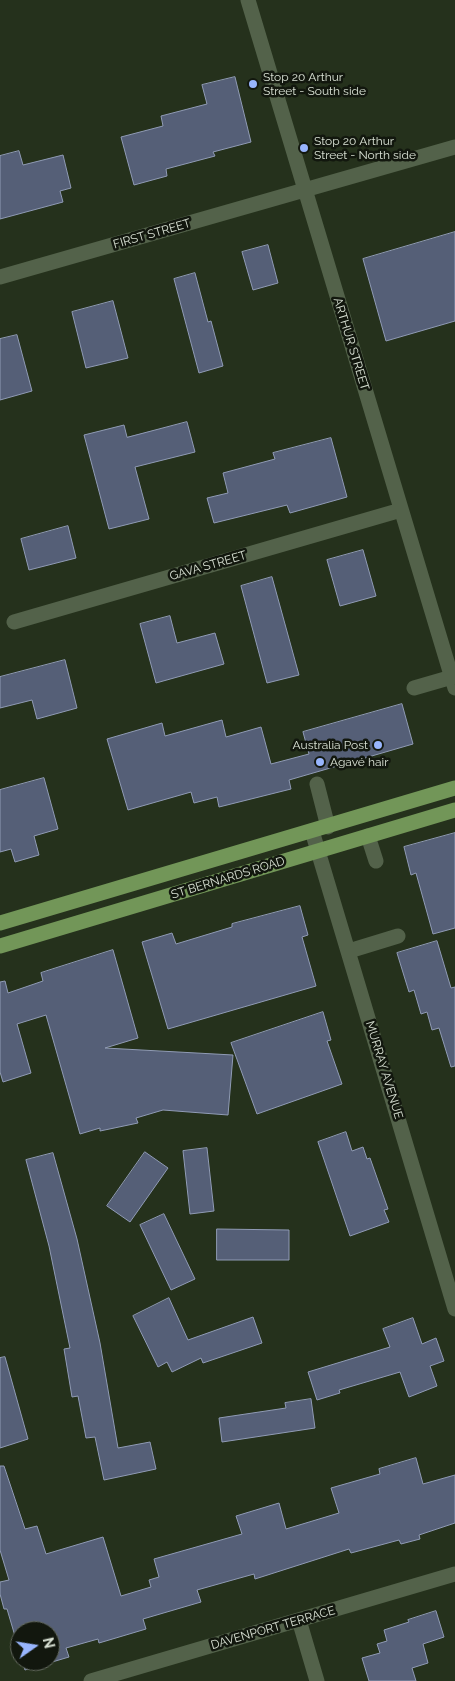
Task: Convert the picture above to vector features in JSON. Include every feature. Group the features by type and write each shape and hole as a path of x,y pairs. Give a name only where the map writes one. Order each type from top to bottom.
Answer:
{"main road":[{"name":"ST BERNARDS ROAD","path":"0,924 455,788"},
{"name":"ST BERNARDS ROAD","path":"0,946 455,810"}],"street":[{"name":"ARTHUR STREET","path":"248,0 401,510 449,649 453,682"},
{"name":"FIRST STREET","path":"0,277 455,147"},
{"name":"GAVA STREET","path":"14,622 401,510"},
{"path":"414,688 453,682"},
{"path":"316,784 328,827"},
{"name":"MURRAY AVENUE","path":"312,831 455,1309"},
{"path":"368,836 376,861"},
{"path":"348,951 398,936"},
{"name":"DAVENPORT TERRACE","path":"91,1681 455,1574"},
{"path":"299,1620 317,1681"}],"building":[{"path":"235,77 251,142 213,152 215,156 166,169 167,176 134,185 121,137 163,126 161,116 207,104 202,85"},
{"path":"19,151 23,165 63,155 71,188 60,191 63,202 0,219 0,156"},
{"path":"455,232 455,321 386,341 363,259"},
{"path":"268,245 278,283 253,290 242,252"},
{"path":"195,273 208,322 211,321 223,366 199,373 174,279"},
{"path":"113,301 128,358 86,368 72,312"},
{"path":"17,335 32,391 0,400 0,339"},
{"path":"187,422 195,452 135,467 149,519 109,529 84,435 124,425 127,437"},
{"path":"331,438 347,497 290,513 287,505 214,523 207,498 228,493 223,473 275,459 273,453"},
{"path":"68,526 76,558 29,570 21,539"},
{"path":"363,550 376,596 340,606 327,560"},
{"path":"272,577 299,675 267,683 241,586"},
{"path":"170,616 177,643 215,633 224,664 156,683 140,624"},
{"path":"65,660 77,708 37,719 32,700 0,708 0,677"},
{"path":"402,704 413,744 289,780 291,789 219,807 217,797 194,803 191,792 128,810 107,739 162,723 165,736 222,720 226,737 261,727 271,764 309,754 303,732"},
{"path":"44,778 58,829 34,836 39,855 15,862 11,849 0,852 0,790"},
{"path":"455,833 455,928 433,934 416,873 411,875 404,847"},
{"path":"300,906 308,935 302,937 316,986 168,1029 142,942 172,933 176,944 232,927 232,924"},
{"path":"437,941 451,988 455,987 455,1066 451,1067 439,1028 432,1030 427,1012 421,1014 414,990 409,992 397,953"},
{"path":"113,950 138,1038 105,1048 233,1055 228,1115 163,1110 136,1118 138,1123 100,1131 100,1128 80,1134 46,1015 17,1024 31,1073 3,1082 0,1072 0,982 5,981 8,993 43,981 41,973"},
{"path":"323,1012 331,1040 327,1041 342,1084 257,1114 231,1043"},
{"path":"346,1132 352,1151 363,1147 367,1159 370,1158 388,1209 384,1210 389,1222 350,1236 318,1142"},
{"path":"207,1148 214,1211 190,1214 183,1151"},
{"path":"145,1152 168,1168 130,1222 107,1206"},
{"path":"53,1153 77,1239 100,1343 118,1448 150,1442 156,1469 104,1480 95,1437 86,1438 78,1396 72,1397 64,1349 70,1348 49,1246 26,1160"},
{"path":"164,1214 195,1279 171,1290 140,1225"},
{"path":"217,1229 289,1230 289,1260 217,1260"},
{"path":"169,1298 188,1340 253,1317 262,1343 203,1363 201,1358 172,1372 167,1362 158,1367 133,1316"},
{"path":"413,1318 422,1344 436,1338 444,1361 430,1366 437,1386 409,1397 400,1372 339,1390 340,1393 317,1400 308,1372 390,1347 383,1329"},
{"path":"5,1357 28,1439 0,1448 0,1358"},
{"path":"311,1399 315,1428 222,1442 219,1418 286,1408 285,1403"},
{"path":"416,1458 423,1484 455,1475 455,1523 419,1535 420,1539 401,1544 399,1540 351,1553 349,1549 255,1579 254,1574 197,1590 201,1602 143,1619 146,1629 99,1643 98,1639 66,1648 69,1657 60,1660 60,1621 11,1621 7,1609 4,1609 0,1594 0,1582 9,1580 0,1550 0,1466 4,1466 25,1529 37,1526 46,1554 103,1537 121,1596 151,1587 149,1580 159,1577 154,1559 242,1534 236,1516 279,1503 286,1529 339,1513 331,1488 380,1474 379,1469"},
{"path":"436,1611 444,1637 423,1644 428,1663 412,1668 416,1681 369,1681 362,1658 380,1653 377,1644 387,1641 384,1630"}],"place":[{"name":"Stop 20 Arthur Street - South side","path":"253,84"},
{"name":"Stop 20 Arthur Street - North side","path":"304,148"},
{"name":"Australia Post","path":"378,745"},
{"name":"Agavé hair","path":"320,762"}]}
